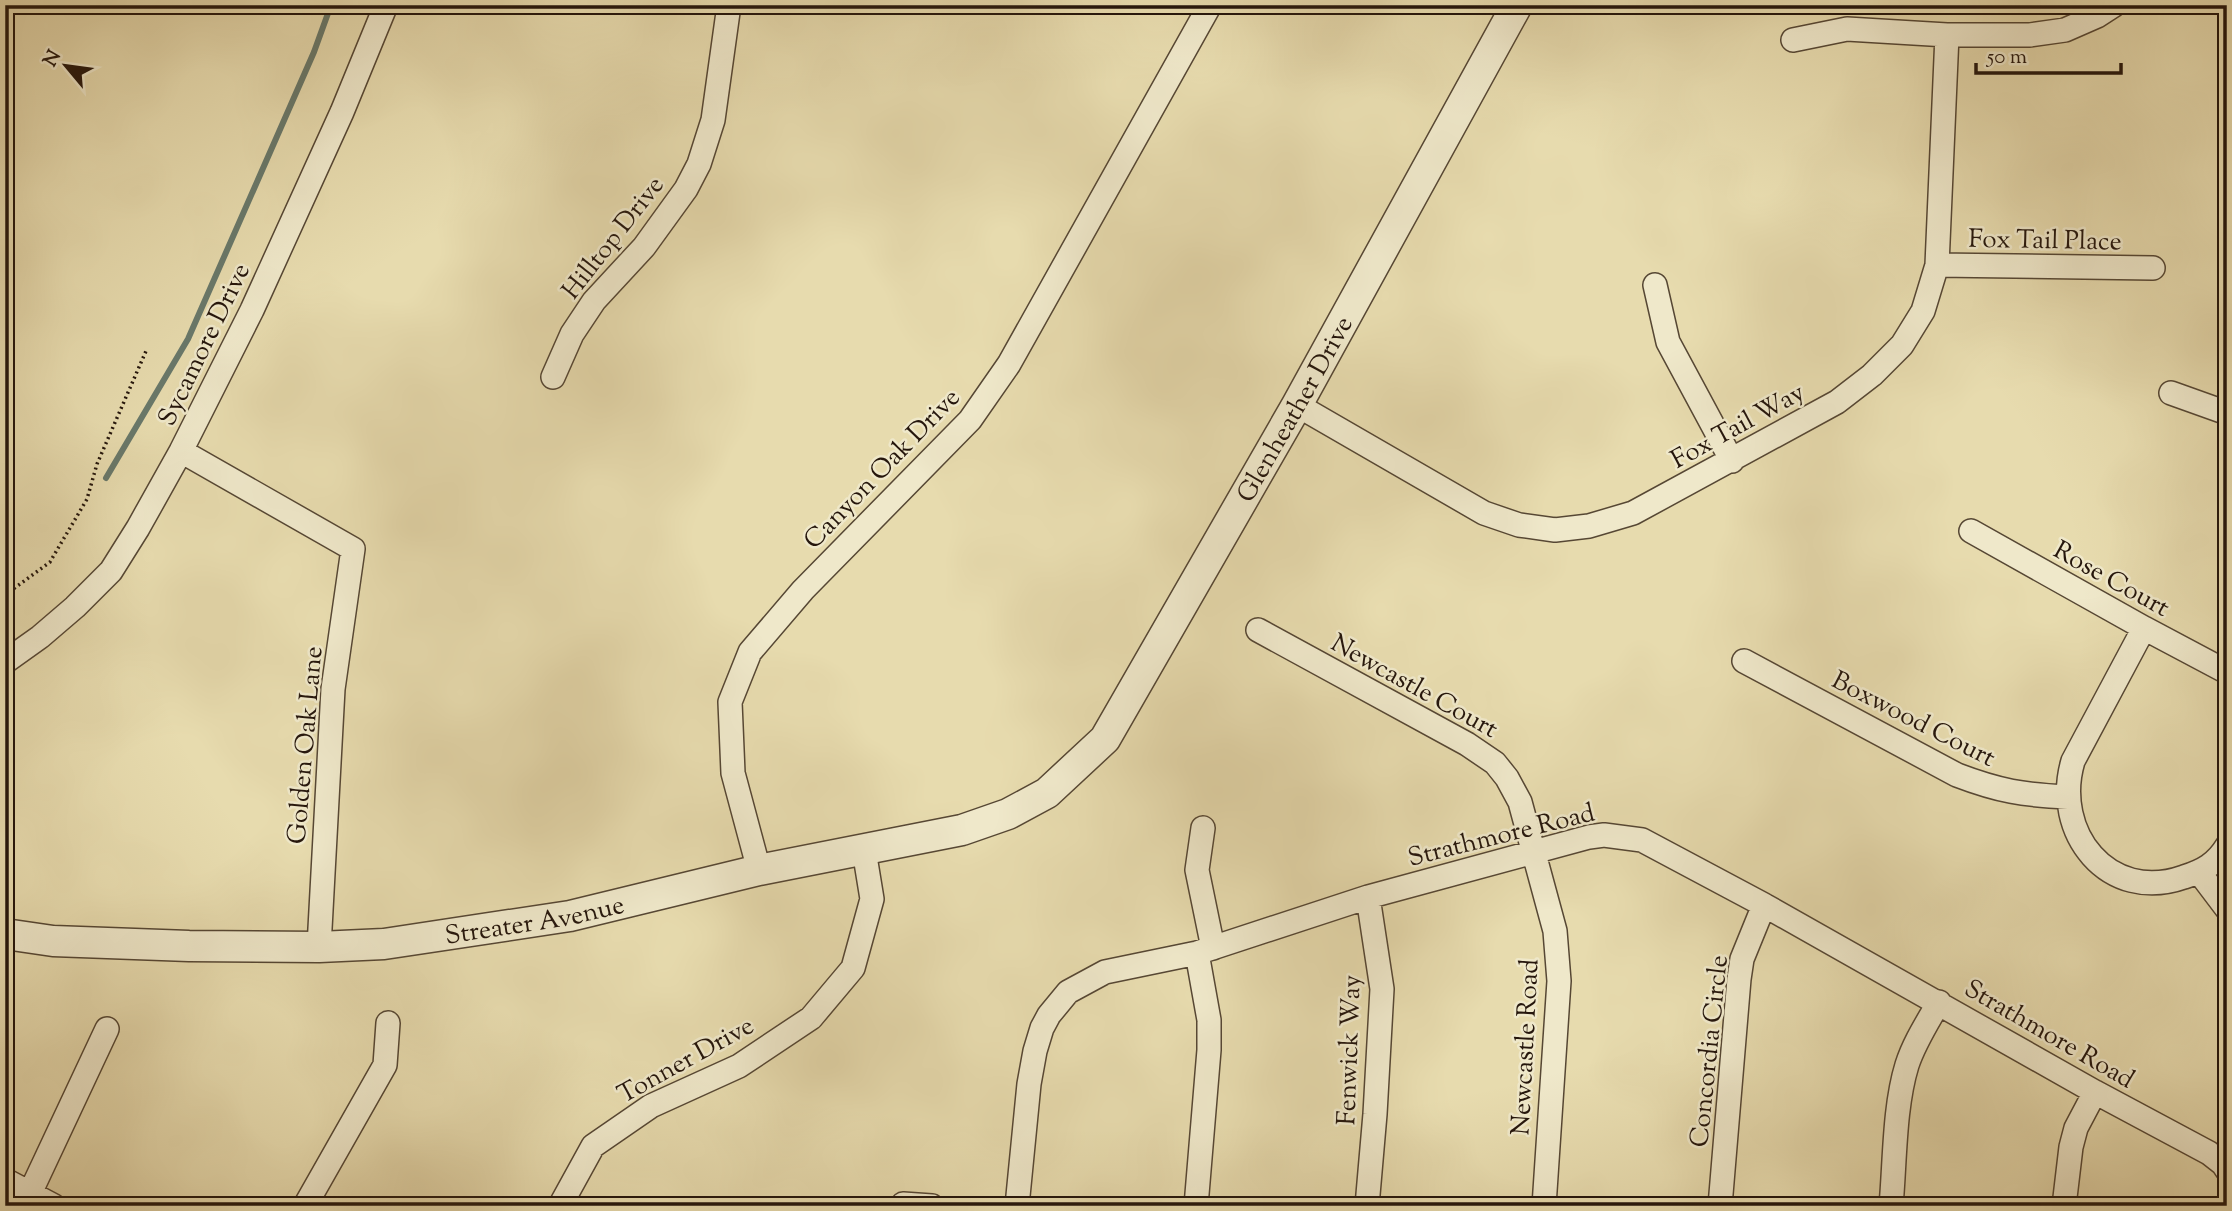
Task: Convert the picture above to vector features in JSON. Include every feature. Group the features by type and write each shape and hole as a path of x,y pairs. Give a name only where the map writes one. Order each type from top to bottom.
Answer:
{"street":[{"name":"Sycamore Drive","path":"5,662 75,607 111,571 138,528 181,451 252,310 342,112 386,5"},
{"name":"Hilltop Drive","path":"553,377 572,334 594,301 644,247 685,190 699,164 713,120 729,5"},
{"name":"Canyon Oak Drive","path":"759,870 733,773 730,702 750,652 803,590 978,409 1009,365 1210,5"},
{"name":"Glenheather Drive","path":"1047,793 1105,739 1297,405 1517,5"},
{"path":"1793,40 1847,29 1947,35 2029,35 2065,30 2097,16 2113,5"},
{"name":"Fox Tail Way","path":"1297,405 1484,513 1519,525 1555,530 1589,526 1633,513 1837,402 1872,375 1902,345 1923,311 1937,265 1947,35"},
{"name":"Fox Tail Place","path":"1937,265 2153,268"},
{"path":"1655,285 1668,342 1732,461"},
{"path":"2171,393 2227,413"},
{"name":"Golden Oak Lane","path":"181,451 354,549 333,689 319,947"},
{"name":"Rose Court","path":"1972,531 2144,628 2226,670"},
{"path":"2144,628 2073,761 2068,779 2073,823 2080,840 2099,862 2134,882 2176,880 2199,872 2213,864 2227,846"},
{"name":"Newcastle Court","path":"1258,630 1467,744 1495,763 1520,802 1535,851"},
{"name":"Boxwood Court","path":"1744,661 1957,775 1991,788 2024,795 2068,797"},
{"name":"Streater Avenue","path":"5,934 53,941 189,946 319,947 384,944 570,916 759,870 962,830 1007,814 1047,793"},
{"path":"1196,1206 1209,1051 1205,950 1198,870 1203,828"},
{"name":"Strathmore Road","path":"1017,1206 1029,1084 1035,1051 1049,1015 1069,992 1105,972 1205,950 1368,897 1588,836 1604,835 1642,840 1764,905 2095,1092 2209,1153 2227,1170"},
{"name":"Tonner Drive","path":"563,1205 593,1146 651,1106 738,1066 811,1017 853,968 872,899 864,850"},
{"name":"Newcastle Road","path":"1535,851 1555,931 1559,981 1544,1206"},
{"path":"2199,872 2227,909"},
{"name":"Fenwick Way","path":"1367,1206 1382,989 1368,897"},
{"name":"Concordia Circle","path":"1720,1206 1739,979 1745,950 1764,905"},
{"path":"1891,1206 1900,1092 1916,1043 1939,1002"},
{"path":"305,1206 385,1065 388,1023"},
{"path":"27,1199 107,1029"},
{"path":"2064,1206 2076,1128 2095,1092"},
{"path":"5,1180 27,1199 54,1206"},
{"path":"903,1204 932,1206"}],"path":[{"path":"5,595 50,562 75,520 87,499 97,464 146,351"}],"waterway":[{"path":"106,478 188,339 314,52 331,5"}]}
